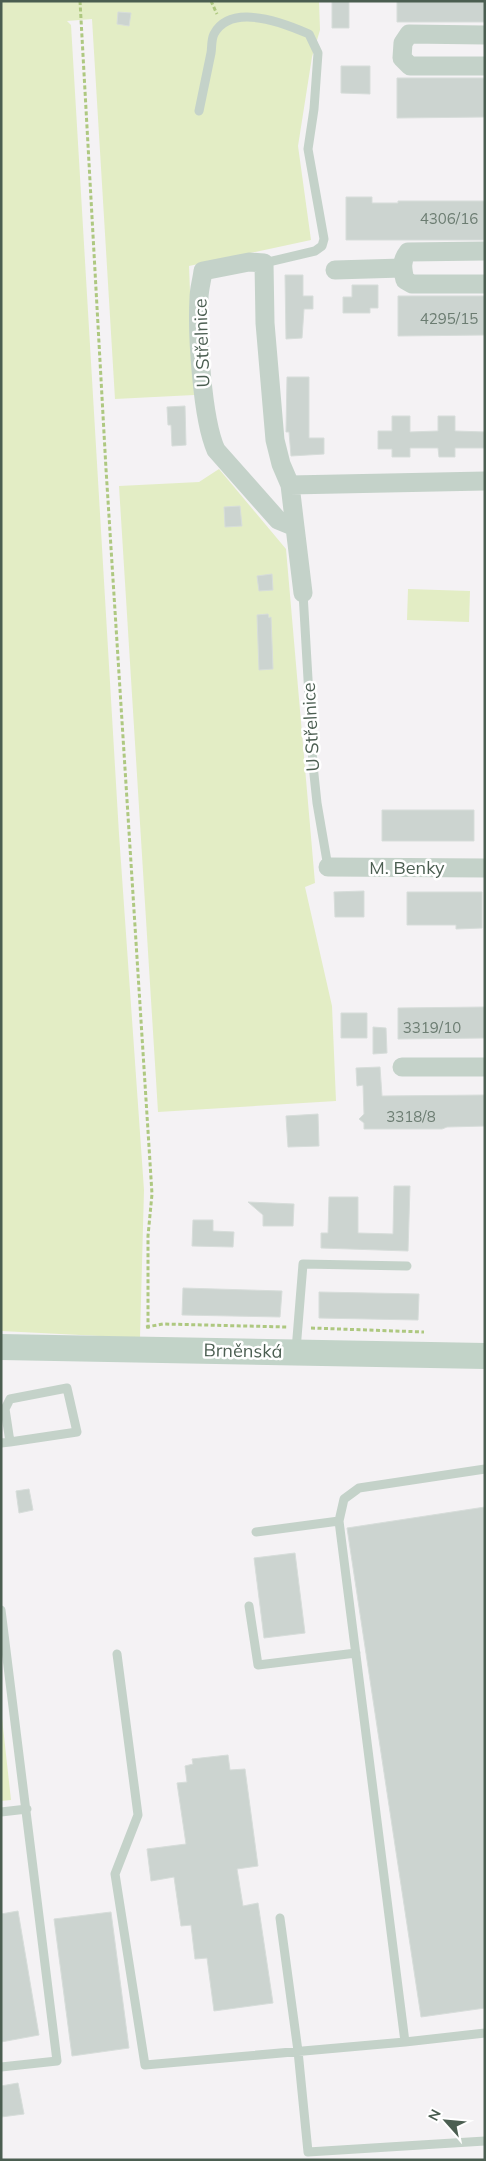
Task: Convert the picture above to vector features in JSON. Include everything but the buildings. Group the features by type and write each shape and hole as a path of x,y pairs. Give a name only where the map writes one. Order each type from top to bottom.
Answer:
{"main road":[{"name":"Brněnská","path":"1,1347 145,1334 297,1340 485,1356"}],"street":[{"path":"485,35 409,34 403,44 402,58 410,66 485,66"},
{"path":"485,251 408,252 403,258 402,268 405,280 412,284 485,284"},
{"name":"U Střelnice","path":"295,528 278,520 216,450 210,438 203,386 199,320 199,297 203,271 249,262 264,263 265,323 275,440 281,464 290,485 303,593"},
{"path":"335,270 402,268"},
{"path":"290,485 485,481"},
{"name":"M. Benky","path":"328,867 485,868"},
{"path":"402,1067 485,1067"}],"lane":[{"path":"200,111 213,36 223,23 234,18 256,18 282,22 309,34 318,53 314,109 308,149 324,238 322,246 315,251 264,263"},
{"name":"U Střelnice","path":"303,593 313,765 317,804 328,867"},
{"path":"297,1340 303,1264 407,1266"},
{"path":"67,1388 76,1432 6,1443 5,1408 10,1399 67,1388"},
{"path":"405,2042 339,1521 344,1499 359,1488 485,1468"},
{"path":"256,1532 339,1521"},
{"path":"249,1606 258,1665 356,1653"},
{"path":"1,1610 57,2061 1,2068"},
{"path":"117,1654 138,1814 115,1874 145,2065 485,2034"},
{"path":"1,1812 27,1809"},
{"path":"280,1918 298,2051 308,2152 485,2141"}],"path":[{"path":"80,1 106,469 152,1194 148,1236 145,1334"},
{"path":"145,1334 163,1324 297,1340 429,1332"}],"green space":[{"path":"1,1 319,1 320,30 312,57 298,146 311,240 189,266 194,395 115,399 92,19 67,21 71,25 119,834 144,1190 140,1338 1,1331"},
{"path":"219,469 286,549 315,883 305,887 332,1006 336,1101 158,1112 119,486 199,482"},
{"path":"408,589 470,591 469,622 407,620"},
{"path":"1,1709 11,1800 1,1801"}]}
